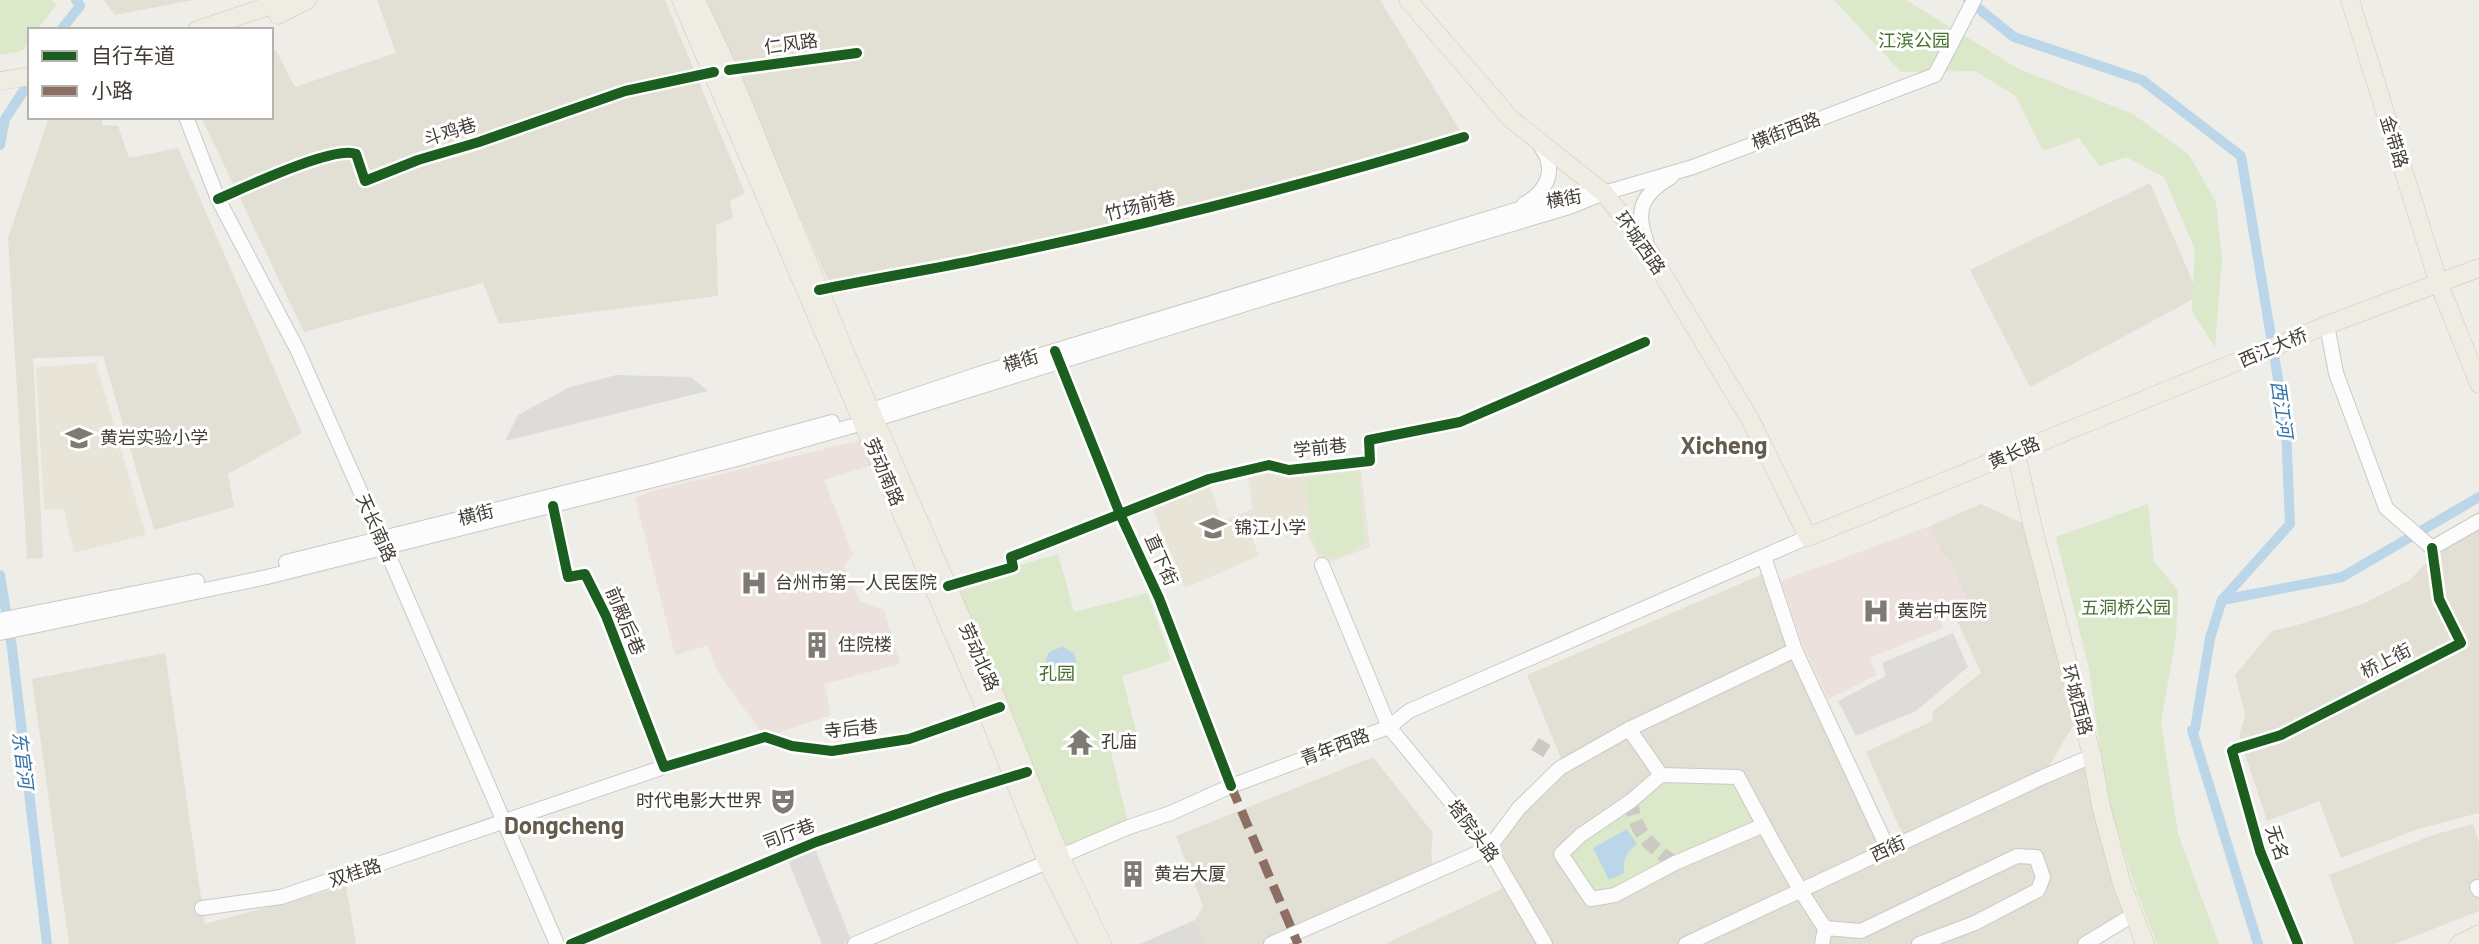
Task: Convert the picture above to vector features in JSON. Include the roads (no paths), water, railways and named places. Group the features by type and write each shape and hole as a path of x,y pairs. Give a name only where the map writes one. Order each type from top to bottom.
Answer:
{"main road":[{"path":"203,28 287,0"},
{"path":"235,28 285,13 307,0"},
{"path":"681,0 867,416"},
{"path":"696,0 729,70 867,416"},
{"name":"环城西路","path":"1408,0 1511,119 1604,193 1653,258 1751,421 1808,537"},
{"name":"金带路","path":"2350,0 2439,284 2479,384"},
{"path":"0,70 28,65"},
{"path":"0,81 28,76"},
{"path":"2327,325 2479,268"},
{"name":"西江大桥","path":"2220,371 2327,325"},
{"name":"黄长路","path":"1808,537 2150,396 2220,371"},
{"name":"劳动北路","path":"867,416 992,688 1054,859 1102,944"},
{"name":"环城西路","path":"2016,453 2092,756 2101,806 2122,884 2145,944"},
{"path":"1054,859 1088,944"},
{"path":"2459,944 2479,934"}],"street":[{"name":"横街西路","path":"1604,193 1684,170 1935,75 1974,0"},
{"name":"天长南路","path":"187,119 218,199 296,349 557,944"},
{"path":"1501,216 1535,198 1550,177 1549,158 1534,137"},
{"path":"1653,258 1639,222 1644,199 1664,181 1684,170"},
{"name":"横街","path":"1219,306 1569,207 1604,193"},
{"name":"横街","path":"0,633 27,621 383,543 867,416 1555,198 1604,193"},
{"path":"2327,325 2336,373 2386,508 2432,548 2479,521"},
{"name":"青年西路","path":"855,944 1129,827 1389,727 1409,711 1808,537"},
{"path":"1764,556 1795,650 1888,849"},
{"name":"塔院头路","path":"1322,565 1389,727 1489,848 1545,944"},
{"name":"横街","path":"0,620 27,621"},
{"path":"1272,944 1489,848 1557,761 1795,650"},
{"path":"1629,729 1661,775"},
{"name":"西街","path":"1686,944 2092,756"},
{"path":"504,822 664,766"},
{"path":"1764,825 1675,863 1615,895 1591,899 1561,854 1581,835 1631,801 1661,775 1738,777 1764,825 1799,891 1825,928 1822,944"},
{"name":"双桂路","path":"202,908 281,897 504,822"},
{"path":"1825,928 1860,931 2017,856 2036,857 2043,877 2038,890 1975,923 1925,943"},
{"path":"2085,944 2133,915"}],"water":[{"path":"1063,647 1074,653 1077,665 1047,672 1048,655"},
{"path":"1627,829 1637,844 1626,856 1624,873 1609,880 1593,848"}],"waterway":[{"name":"东官河","path":"63,28 80,6 76,0"},
{"name":"西江河","path":"1968,0 2014,37 2142,80 2241,156 2286,427 2290,524 2222,600 2210,638 2195,729 2192,730 2258,944"},
{"name":"东官河","path":"0,145 5,119 26,87"},
{"path":"2222,600 2342,577 2479,497"},
{"name":"东官河","path":"0,575 12,648 47,944"}],"tunnel":[{"path":"1535,744 1553,755"},
{"path":"1631,801 1640,830 1658,850 1675,863"}],"place":[{"name":"黄岩实验小学","path":"79,438"},
{"name":"锦江小学","path":"1213,528"},
{"name":"台州市第一人民医院","path":"754,583"},
{"name":"黄岩中医院","path":"1876,611"},
{"name":"住院楼","path":"817,645"},
{"name":"孔庙","path":"1080,742"},
{"name":"时代电影大世界","path":"783,801"},
{"name":"黄岩大厦","path":"1133,874"}],"district":[{"name":"Xicheng","path":"1724,446"},
{"name":"Dongcheng","path":"564,826"}],"park label":[{"name":"江滨公园","path":"1914,41"},
{"name":"五洞桥公园","path":"2126,608"},
{"name":"孔园","path":"1057,674"}]}
